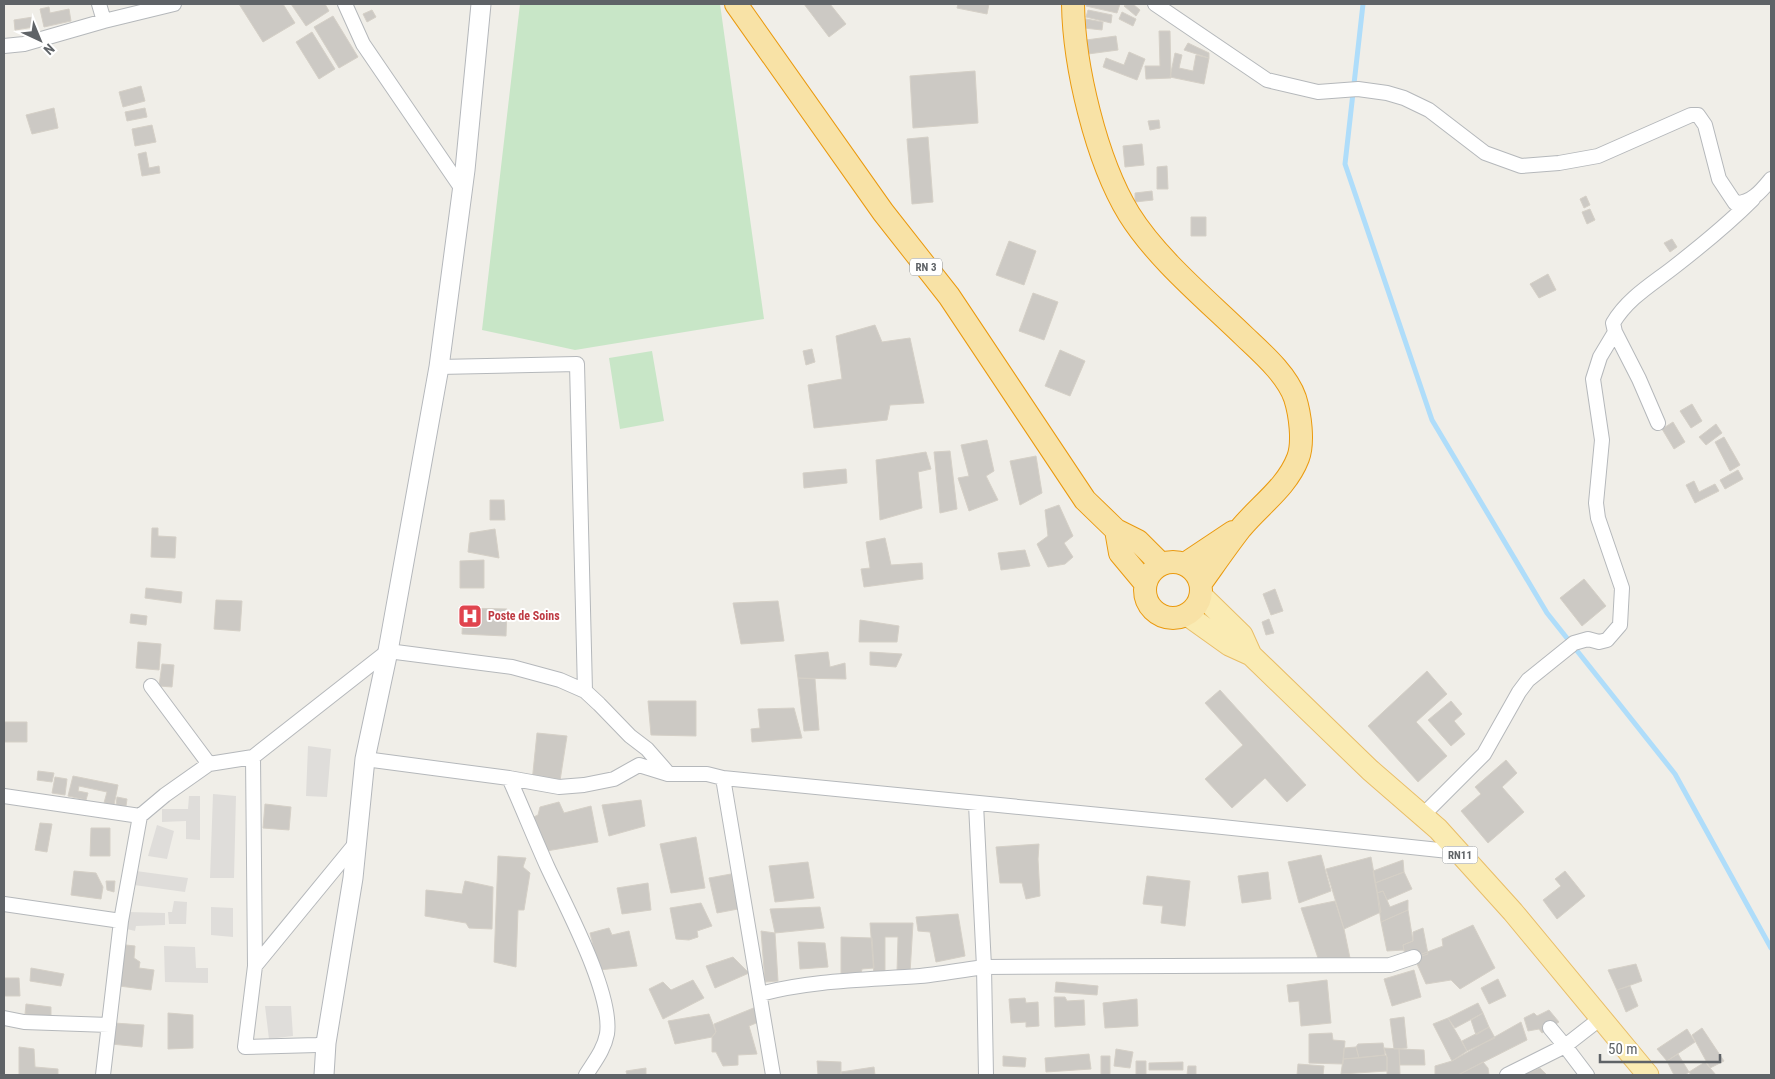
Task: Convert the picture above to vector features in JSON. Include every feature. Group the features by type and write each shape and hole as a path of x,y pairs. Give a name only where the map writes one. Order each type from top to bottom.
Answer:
{"highway":[{"name":"RN 3","path":"736,4 883,212 949,296 1085,500 1116,530 1138,540 1161,564"},
{"path":"1073,4 1076,59 1109,176 1129,215 1159,252 1266,357 1282,377 1295,398 1300,431 1298,457 1288,476 1267,504 1242,527 1184,564"},
{"path":"1201,589 1196,573 1184,564 1175,561 1161,564 1151,572 1145,583 1144,592 1152,610 1168,619 1187,615 1196,607 1201,589 1242,527"},
{"path":"1116,530 1120,552 1145,583"}],"main road":[{"path":"324,1075 326,1042 353,878 365,759 388,651 439,367 462,189 481,4"},
{"name":"RN11","path":"1201,589 1242,635 1251,655"},
{"name":"RN11","path":"1187,615 1229,645 1251,655 1370,770 1423,815 1513,912 1648,1075"}],"street":[{"path":"99,4 104,21"},
{"path":"4,46 24,44 104,21 174,4"},
{"path":"345,4 363,44 462,189"},
{"path":"1155,4 1267,80 1318,92 1358,89 1387,93 1404,98 1429,110 1485,153 1522,166 1560,163 1598,156 1691,115 1698,115 1705,125 1719,179 1729,197 1735,203 1742,204 1753,198"},
{"path":"1658,423 1640,379 1615,332 1613,323 1623,306 1736,216 1771,179"},
{"path":"1423,815 1484,754 1519,692 1528,680 1574,643 1588,639 1599,642 1607,640 1620,625 1622,588 1598,518 1596,503 1602,440 1593,379 1600,357 1615,332"},
{"path":"439,367 577,364 585,691"},
{"path":"102,1075 121,921 140,816 164,795 209,764 253,757 388,651 512,667 560,680 585,691 630,736 647,749 668,774"},
{"path":"151,686 209,764"},
{"path":"253,757 255,966 245,1048 317,1045 326,1042"},
{"path":"365,759 509,778 559,787 584,785 614,779 639,765 668,774 707,774 723,778 1458,852"},
{"path":"509,778 584,946 603,999 607,1016 607,1034 601,1051 586,1075"},
{"path":"723,778 773,1075"},
{"path":"4,796 140,816"},
{"path":"976,804 984,967 986,1075"},
{"path":"255,966 356,843"},
{"path":"4,904 121,921"},
{"path":"760,994 785,988 888,976 920,976 984,967 1390,965 1414,957"},
{"path":"4,1018 24,1022 109,1025"},
{"path":"1507,1075 1565,1046 1601,1018"},
{"path":"1550,1028 1587,1075"}],"shaded area":[{"path":"308,746 331,749 327,797 306,796"},
{"path":"213,794 236,796 234,878 210,878"},
{"path":"189,796 200,796 200,840 186,839 186,821 162,822 162,809 188,809"},
{"path":"157,825 174,831 167,859 148,856"},
{"path":"136,871 188,878 185,892 134,885"},
{"path":"174,901 187,902 186,924 169,924 168,912 172,912"},
{"path":"211,907 233,908 233,937 211,935"},
{"path":"129,912 165,913 165,925 136,926 135,931 127,929"},
{"path":"164,946 195,947 196,968 208,968 208,983 165,982"},
{"path":"265,1006 291,1006 293,1036 269,1039"}],"green space":[{"path":"520,4 720,4 764,319 575,350 482,330"},
{"path":"652,351 664,421 620,429 609,358"}],"building":[{"path":"239,4 283,4 295,23 263,42"},
{"path":"291,4 325,4 329,11 306,26"},
{"path":"804,4 830,4 846,24 829,37"},
{"path":"958,4 989,4 987,14 957,8"},
{"path":"1087,4 1120,4 1117,13 1086,6"},
{"path":"1133,4 1140,10 1136,16 1124,6"},
{"path":"49,7 50,13 69,9 71,21 44,27 40,9"},
{"path":"372,10 376,17 367,22 363,14"},
{"path":"1088,10 1112,15 1111,23 1086,17"},
{"path":"1122,12 1136,19 1133,26 1119,19"},
{"path":"333,16 358,57 339,68 314,27"},
{"path":"33,17 34,27 15,30 14,20"},
{"path":"1086,19 1103,22 1102,30 1084,28"},
{"path":"1159,31 1170,31 1171,78 1146,79 1145,66 1160,66"},
{"path":"312,32 335,69 319,79 296,42"},
{"path":"1116,36 1118,50 1088,54 1086,40"},
{"path":"1188,43 1209,53 1209,58 1184,50"},
{"path":"1129,52 1145,59 1137,80 1103,67 1106,58 1124,65"},
{"path":"1175,53 1182,55 1179,68 1193,71 1196,55 1209,58 1204,84 1170,77"},
{"path":"975,71 978,123 913,128 910,76"},
{"path":"141,86 145,101 123,107 119,92"},
{"path":"54,108 58,128 32,134 26,115"},
{"path":"145,108 147,117 127,121 125,112"},
{"path":"1159,120 1160,128 1150,130 1148,121"},
{"path":"152,125 156,142 135,146 132,129"},
{"path":"928,137 933,202 912,204 907,139"},
{"path":"1142,144 1144,165 1125,167 1123,146"},
{"path":"146,152 149,168 159,166 160,173 142,176 138,154"},
{"path":"1167,166 1168,189 1157,189 1157,167"},
{"path":"1152,191 1153,200 1135,202 1135,193"},
{"path":"1586,196 1590,205 1584,208 1580,199"},
{"path":"1590,209 1595,220 1587,224 1582,212"},
{"path":"1191,217 1206,217 1206,236 1191,236"},
{"path":"1672,239 1677,247 1670,252 1664,243"},
{"path":"1009,241 1036,251 1024,285 996,275"},
{"path":"1548,274 1556,290 1539,298 1530,284"},
{"path":"1033,293 1058,302 1044,340 1019,331"},
{"path":"875,325 882,342 910,338 924,403 890,405 887,420 814,428 808,385 842,379 836,336"},
{"path":"812,349 815,362 806,365 803,351"},
{"path":"1060,350 1085,361 1070,396 1045,386"},
{"path":"1692,404 1702,421 1691,428 1680,411"},
{"path":"1673,422 1685,442 1674,449 1662,429"},
{"path":"1716,424 1722,433 1706,445 1699,437"},
{"path":"1724,437 1740,465 1730,471 1715,442"},
{"path":"987,440 994,471 986,476 998,500 969,511 958,478 969,476 961,445"},
{"path":"950,451 957,509 940,513 934,452"},
{"path":"926,452 931,469 918,472 922,508 880,520 876,460"},
{"path":"1036,456 1042,493 1020,505 1010,461"},
{"path":"846,469 847,483 804,488 803,473"},
{"path":"1738,470 1743,479 1725,489 1720,480"},
{"path":"1694,481 1699,492 1715,484 1719,491 1695,503 1686,485"},
{"path":"490,500 504,500 505,520 490,520"},
{"path":"1059,505 1073,536 1064,543 1073,557 1065,564 1048,567 1037,544 1048,536 1045,510"},
{"path":"152,528 158,528 158,536 176,537 175,558 151,557"},
{"path":"495,529 499,558 468,552 470,533"},
{"path":"885,538 891,565 922,563 923,579 864,587 861,569 870,568 866,542"},
{"path":"1025,550 1030,566 1001,570 998,553"},
{"path":"484,560 484,588 460,588 460,561"},
{"path":"1584,579 1606,606 1582,626 1560,598"},
{"path":"146,588 182,592 181,603 145,598"},
{"path":"1275,589 1283,611 1271,615 1263,594"},
{"path":"216,600 242,601 240,631 214,629"},
{"path":"778,601 784,641 741,644 733,603"},
{"name":"Poste de Soins","path":"463,608 507,609 506,636 462,634"},
{"path":"131,614 147,616 146,625 130,623"},
{"path":"1269,619 1274,633 1266,635 1262,622"},
{"path":"860,620 899,626 897,642 859,642"},
{"path":"138,642 161,644 159,670 136,668"},
{"path":"828,652 830,667 845,663 846,679 798,678 795,655"},
{"path":"870,652 902,654 896,667 870,665"},
{"path":"162,664 174,665 172,687 159,686"},
{"path":"1427,671 1447,694 1416,722 1447,756 1418,782 1368,726"},
{"path":"798,678 815,679 819,730 804,731"},
{"path":"1220,690 1306,785 1287,802 1265,778 1232,808 1205,779 1243,745 1205,703"},
{"path":"648,701 696,701 696,736 651,735"},
{"path":"1451,701 1462,714 1454,721 1465,734 1451,746 1428,720"},
{"path":"794,708 802,738 752,742 751,729 760,728 758,709"},
{"path":"4,722 27,722 27,742 4,742"},
{"path":"537,733 567,736 559,787 532,782"},
{"path":"1506,760 1517,773 1502,787 1524,812 1488,843 1461,811 1481,794 1475,787"},
{"path":"38,771 54,773 52,782 37,780"},
{"path":"73,776 118,785 114,805 104,803 107,792 79,786 78,791 88,793 86,800 68,796"},
{"path":"55,777 67,779 65,795 52,793"},
{"path":"117,797 127,799 126,806 116,805"},
{"path":"641,800 645,826 609,836 602,805"},
{"path":"559,802 564,813 591,806 598,842 541,852 527,820 538,815 540,807"},
{"path":"265,804 291,807 289,830 263,828"},
{"path":"40,823 52,824 47,852 35,850"},
{"path":"91,828 110,828 110,856 90,856"},
{"path":"696,837 705,888 671,893 660,844"},
{"path":"1039,844 1040,896 1026,899 1022,883 1000,883 996,847"},
{"path":"1321,855 1331,891 1299,903 1288,862"},
{"path":"498,856 526,858 523,867 530,873 524,910 518,910 516,967 494,962"},
{"path":"1371,857 1381,912 1344,929 1326,869"},
{"path":"1403,860 1404,872 1375,883 1373,871"},
{"path":"808,862 814,898 775,902 769,866"},
{"path":"74,871 96,873 103,887 101,899 71,895"},
{"path":"1565,871 1585,896 1557,919 1543,900 1561,886 1555,879"},
{"path":"1268,872 1271,899 1242,903 1238,876"},
{"path":"1404,872 1412,889 1387,900 1383,891 1377,893 1375,883"},
{"path":"731,874 738,909 717,913 709,878"},
{"path":"1147,876 1190,881 1185,926 1161,923 1163,906 1143,904"},
{"path":"106,881 115,881 114,892 107,890"},
{"path":"465,881 493,887 492,929 469,928 466,923 425,916 426,890 462,894"},
{"path":"648,883 651,910 622,914 617,888"},
{"path":"1383,891 1390,907 1408,900 1408,910 1381,922 1377,893"},
{"path":"1335,901 1344,929 1350,958 1318,958 1301,908"},
{"path":"701,903 712,926 697,931 698,937 689,940 676,939 670,908"},
{"path":"820,907 824,928 775,933 770,909"},
{"path":"1408,910 1413,941 1403,945 1404,950 1387,951 1381,922"},
{"path":"958,914 965,956 936,962 930,932 918,931 916,917"},
{"path":"870,923 913,923 910,973 897,972 898,937 885,937 885,974 874,975"},
{"path":"1473,925 1495,968 1460,989 1451,980 1426,984 1414,957 1443,946 1442,939"},
{"path":"609,928 612,935 629,931 637,966 599,970 590,933"},
{"path":"1423,928 1428,954 1406,961 1403,945 1413,941 1413,932"},
{"path":"761,931 775,933 778,981 765,982"},
{"path":"841,937 872,938 874,968 862,969 861,974 841,976"},
{"path":"798,942 825,943 828,967 800,969"},
{"path":"126,945 135,946 134,958 140,962 139,968 154,970 151,990 119,986"},
{"path":"733,957 749,973 715,988 706,966"},
{"path":"1636,964 1642,981 1617,990 1608,970"},
{"path":"31,968 64,974 61,986 30,981"},
{"path":"1414,970 1421,997 1392,1006 1384,979"},
{"path":"4,978 19,978 20,996 4,996"},
{"path":"1498,979 1506,996 1489,1004 1481,988"},
{"path":"693,980 704,998 663,1019 649,989 663,982 671,990"},
{"path":"1327,980 1331,1023 1301,1026 1299,1001 1289,1002 1287,985"},
{"path":"1056,982 1098,986 1097,995 1055,992"},
{"path":"1630,986 1638,1006 1626,1012 1617,990"},
{"path":"1054,997 1065,997 1067,1001 1084,1000 1085,1025 1055,1027"},
{"path":"1025,998 1026,1003 1038,1002 1039,1026 1026,1027 1026,1022 1011,1023 1009,999"},
{"path":"1137,999 1138,1026 1105,1028 1103,1003"},
{"path":"1478,1003 1483,1013 1455,1028 1448,1018"},
{"path":"26,1004 51,1007 51,1017 25,1014"},
{"path":"756,1007 761,1021 749,1026 757,1054 738,1055 738,1065 723,1066 716,1052 712,1052 712,1037 716,1032 714,1024"},
{"path":"1549,1010 1559,1022 1542,1033 1539,1029 1528,1031 1524,1018 1534,1013 1537,1016"},
{"path":"168,1013 193,1015 193,1048 168,1049"},
{"path":"1483,1013 1489,1027 1476,1035 1471,1020"},
{"path":"709,1014 716,1032 712,1037 675,1044 668,1021"},
{"path":"1404,1017 1407,1048 1394,1049 1390,1019"},
{"path":"1448,1018 1467,1051 1452,1061 1433,1024"},
{"path":"1521,1022 1527,1040 1458,1075 1435,1075 1435,1066 1452,1061"},
{"path":"114,1023 144,1025 142,1047 111,1044"},
{"path":"1489,1027 1495,1038 1467,1051 1462,1041"},
{"path":"1702,1028 1724,1061 1710,1068 1692,1035"},
{"path":"1687,1029 1695,1042 1667,1061 1657,1049"},
{"path":"1332,1033 1333,1040 1345,1041 1343,1064 1309,1063 1309,1034"},
{"path":"1383,1043 1385,1055 1359,1058 1356,1047 1358,1044"},
{"path":"19,1047 34,1049 35,1067 58,1069 58,1075 19,1075"},
{"path":"1356,1047 1359,1058 1343,1059 1344,1048"},
{"path":"1384,1048 1399,1049 1400,1075 1387,1075 1387,1057"},
{"path":"1116,1049 1133,1052 1130,1068 1114,1066"},
{"path":"1399,1049 1424,1050 1425,1065 1400,1065"},
{"path":"1089,1054 1091,1069 1046,1072 1045,1058"},
{"path":"1678,1054 1689,1072 1685,1075 1674,1075 1667,1061"},
{"path":"1385,1055 1387,1057 1387,1071 1341,1074 1343,1059"},
{"path":"1003,1056 1026,1058 1025,1067 1003,1066"},
{"path":"1101,1056 1110,1056 1110,1075 1101,1075"},
{"path":"817,1061 841,1062 841,1075 818,1075"},
{"path":"1136,1061 1146,1061 1146,1075 1136,1075"},
{"path":"1183,1062 1183,1070 1149,1070 1149,1063"},
{"path":"1483,1062 1488,1068 1489,1075 1458,1075"},
{"path":"1705,1062 1716,1075 1691,1075 1689,1072"},
{"path":"1298,1064 1324,1066 1323,1075 1297,1075"},
{"path":"1188,1066 1196,1066 1196,1075 1187,1075"},
{"path":"874,1067 875,1075 841,1075 841,1072"},
{"path":"646,1068 646,1075 627,1075 626,1071"},
{"path":"1540,1068 1547,1075 1523,1075"}],"waterway":[{"path":"1363,4 1345,164 1432,420 1547,613 1675,774 1771,948"}],"place":[{"name":"Poste de Soins","path":"470,616"}]}
